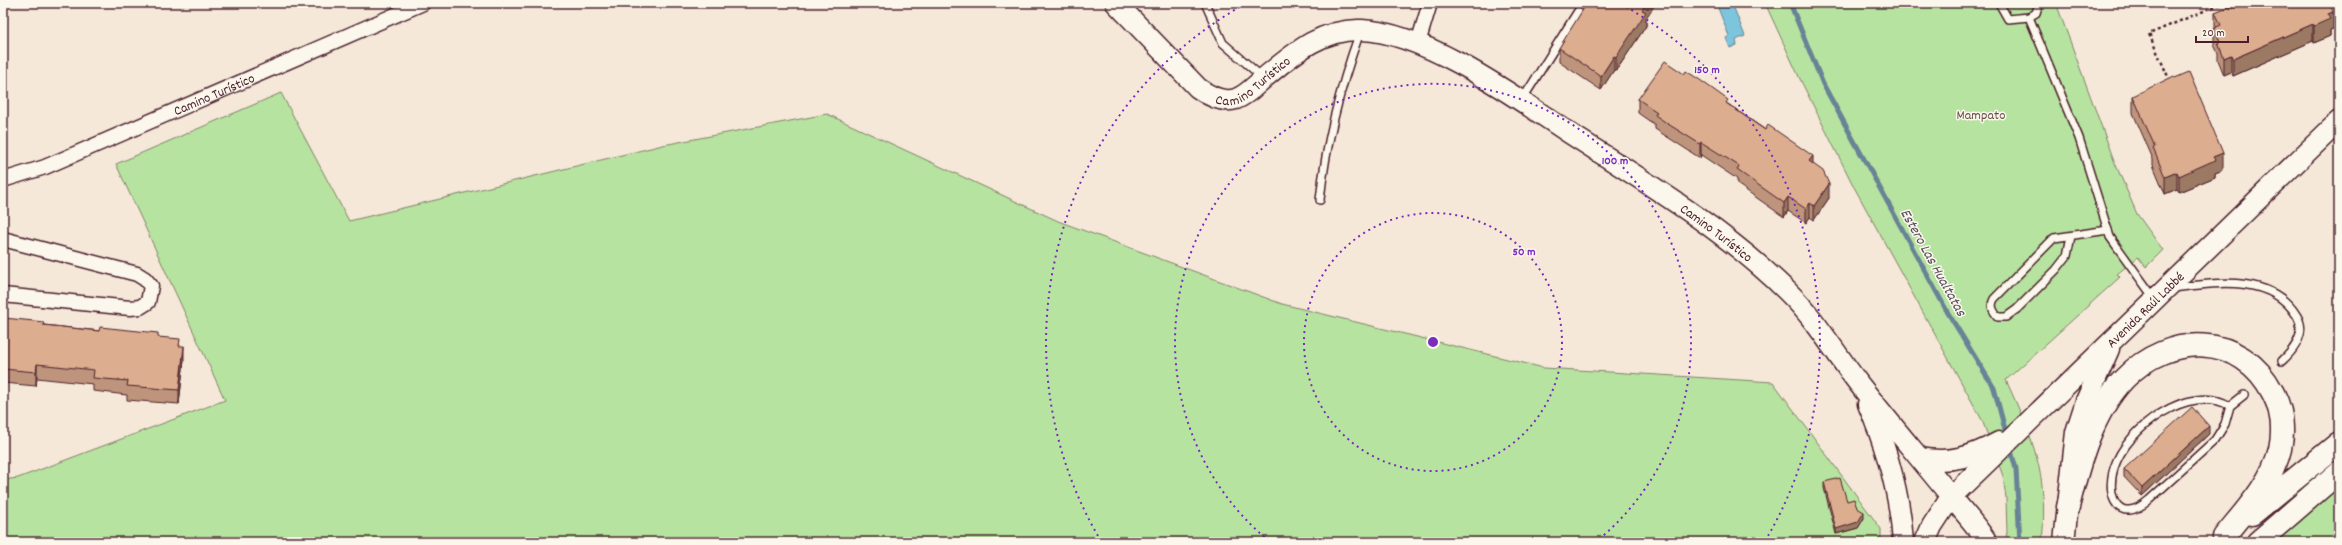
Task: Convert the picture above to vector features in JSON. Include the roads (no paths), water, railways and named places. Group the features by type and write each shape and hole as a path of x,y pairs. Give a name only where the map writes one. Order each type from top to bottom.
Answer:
{"highway":[{"path":"2068,507 2075,477 2096,420 2108,399 2125,378 2147,360 2164,350 2185,345 2216,347 2245,360 2263,375 2276,398 2282,426 2280,449 2273,468 2255,498 2221,540"},
{"path":"2221,540 2339,443"},
{"path":"2258,542 2339,472"}],"main road":[{"name":"Camino Turístico","path":"1116,3 1182,72 1210,96 1222,100 1234,100 1245,94 1299,50 1317,39 1336,32 1361,30 1394,35 1418,43 1448,58 1521,102 1686,210 1747,256 1804,308 1825,334 1858,382 1921,458 1984,538"},
{"name":"Avenida Raúl Labbé","path":"1925,542 1940,512 1979,461 2014,435 2339,121"},
{"path":"2064,542 2074,446 2080,417 2114,340"},
{"path":"1858,382 1877,425 1892,469 1901,514 1903,542"},
{"path":"1921,458 1979,461"}],"street":[{"name":"Camino Turístico","path":"3,180 45,167 423,3"},
{"path":"1418,43 1430,3"},
{"path":"3,239 137,274 145,279 151,286 148,302 140,307 130,308 3,295"}],"lane":[{"path":"1205,3 1223,43 1263,79"},
{"path":"1999,3 2008,19 2029,17 2036,13 2039,3"},
{"path":"1521,102 1578,11"},
{"path":"2029,17 2079,138 2110,237 2161,294 2215,282 2232,283 2264,289 2280,297 2295,313 2300,325 2296,346 2282,361"},
{"path":"1320,200 1333,120 1343,82 1361,30"},
{"path":"2071,236 2067,256 2056,270 2017,309 2006,317 1998,317 1993,310 1991,303 2054,238 2108,230"},
{"path":"2230,406 2217,400 2196,400 2175,406 2150,420 2124,449 2114,466 2111,492 2118,506 2123,510 2131,511 2143,506 2215,440 2225,424 2230,406 2244,395"}],"water":[{"path":"1716,3 1732,3 1745,36 1736,40 1737,45 1730,48 1726,38 1729,36"}],"waterway":[{"name":"Estero Las Hualtatas","path":"1790,3 1823,84 1948,313 1994,388 2007,437"},
{"name":"Estero Las Hualtatas","path":"2010,447 2016,469 2020,542"}],"park label":[{"name":"Mampato","path":"1981,114"}]}
